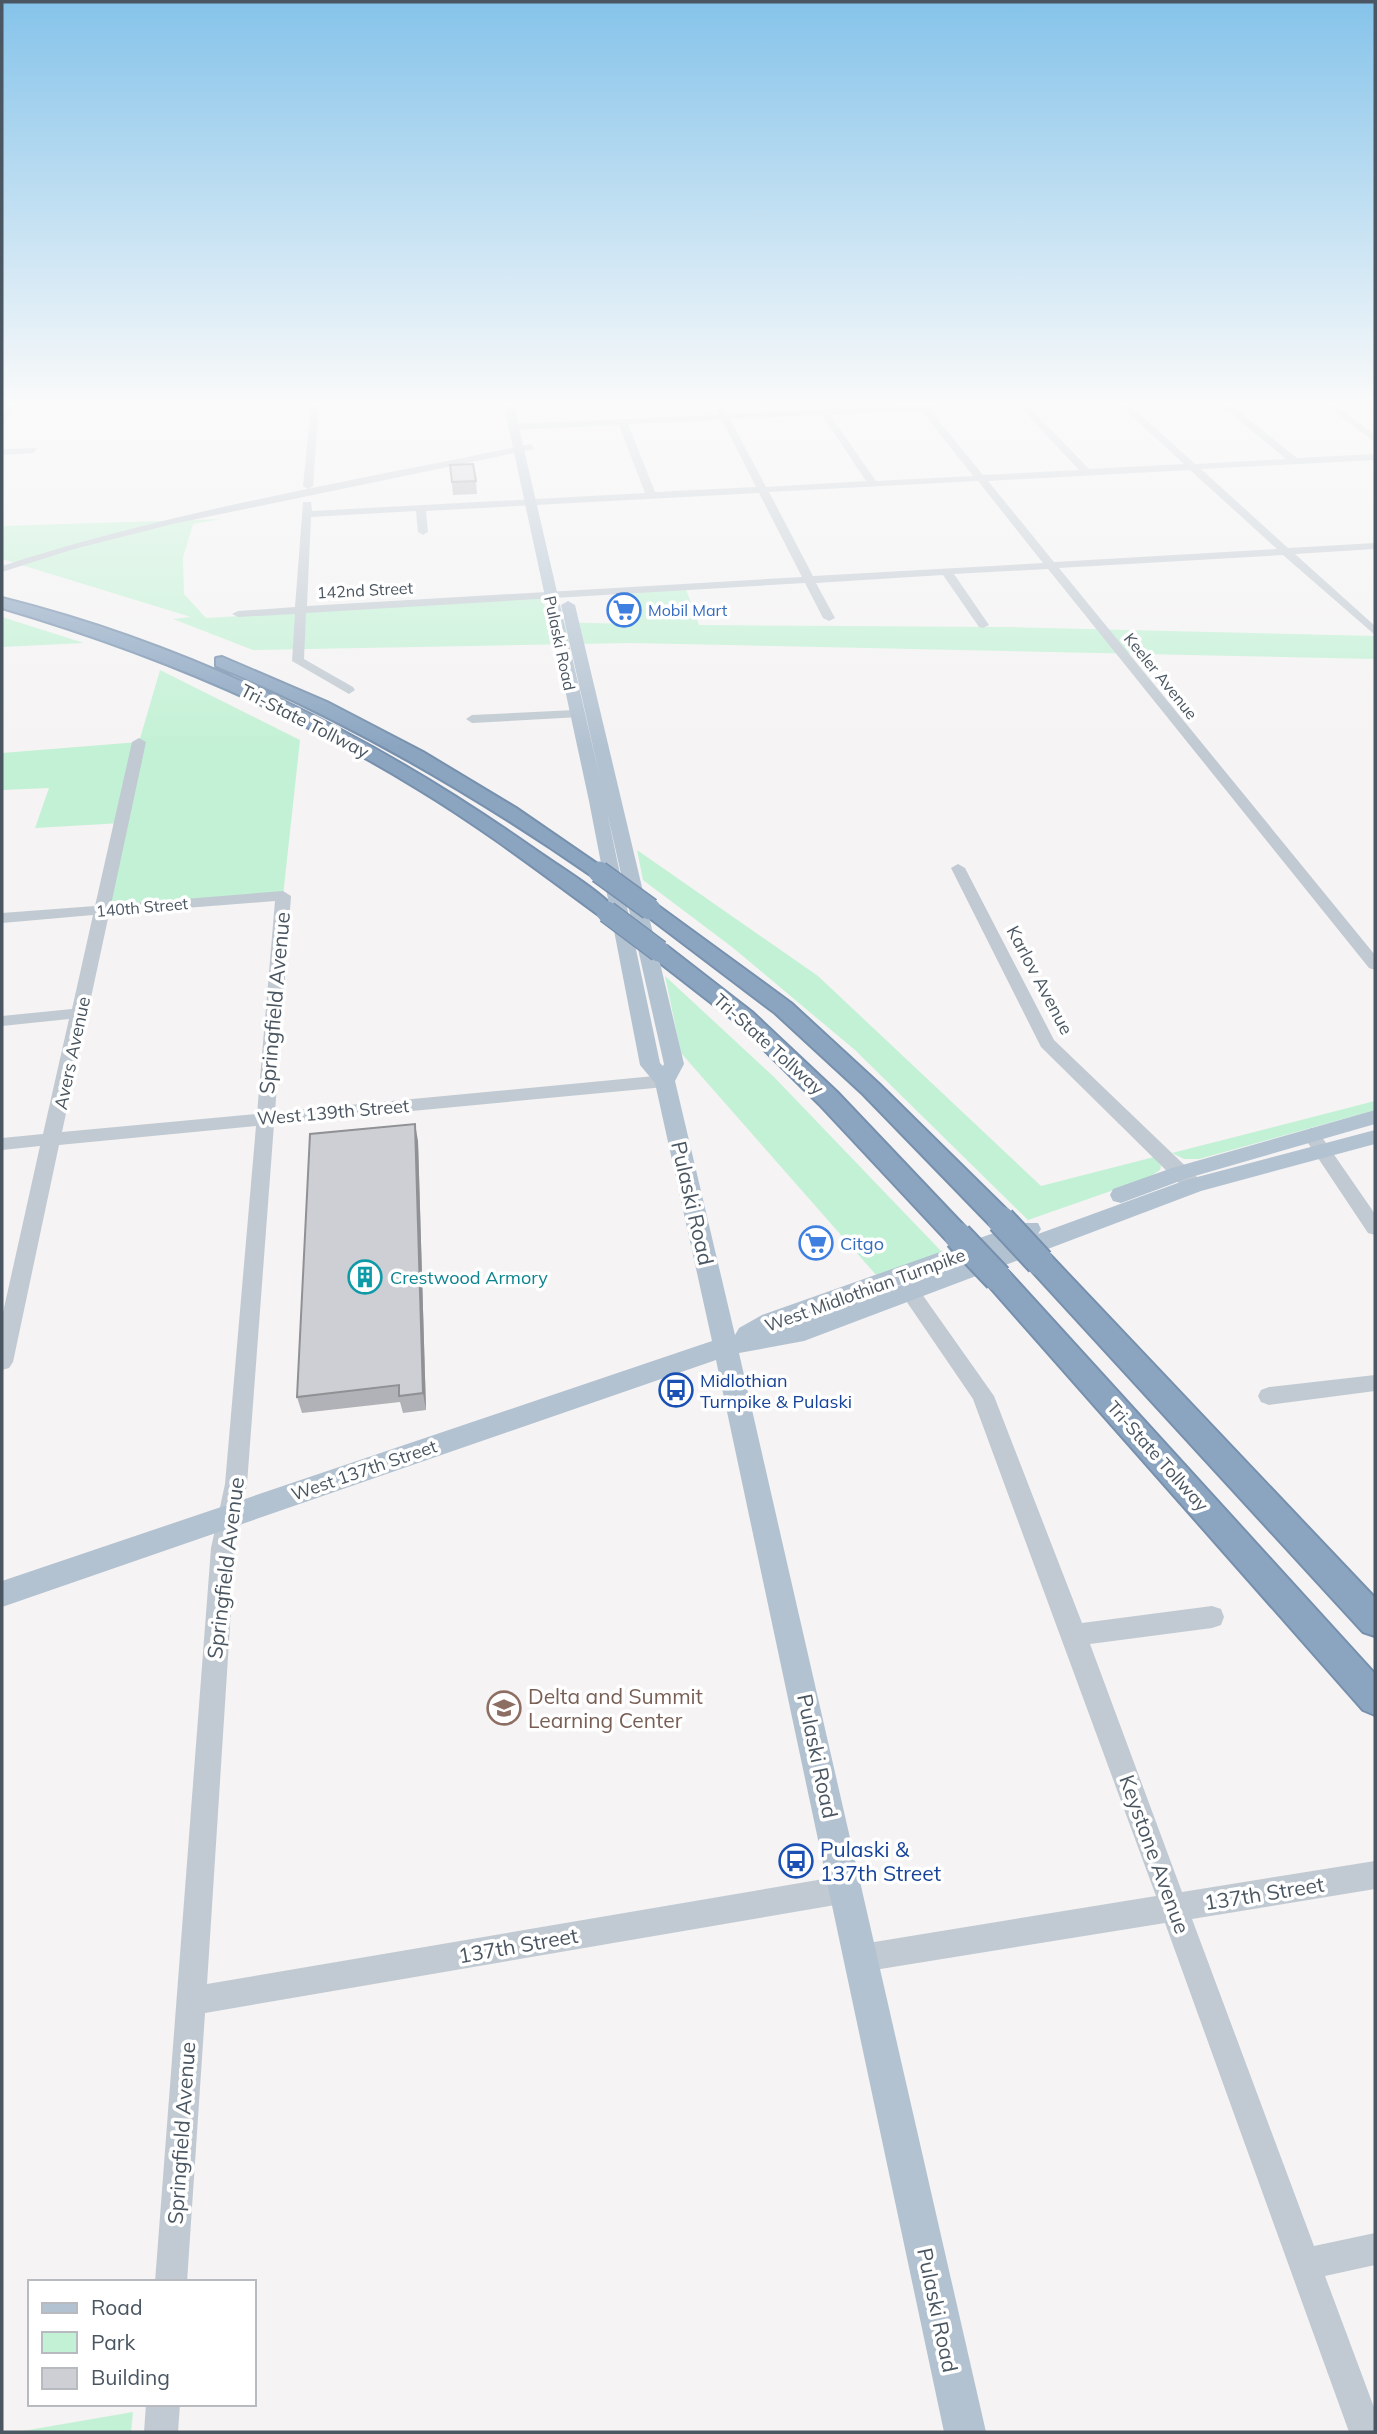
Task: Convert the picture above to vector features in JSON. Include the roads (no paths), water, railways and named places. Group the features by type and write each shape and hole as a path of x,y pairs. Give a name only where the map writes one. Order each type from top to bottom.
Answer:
{"highway":[{"name":"Tri-State Tollway","path":"2,585 93,614 264,678 367,728 457,777 599,872 783,1008 871,1089 1001,1220 1375,1621"},
{"name":"Tri-State Tollway","path":"2,603 65,620 172,660 234,685 336,735 435,792 513,843 744,1017 828,1098 999,1278 1375,1699"}],"main road":[{"name":"Pulaski Road","path":"539,520 575,714 597,802 650,1065 665,1081 727,1346 965,2432"},
{"name":"Pulaski Road","path":"542,520 566,594 674,1064 665,1081"},
{"name":"West Midlothian Turnpike","path":"727,1346 771,1322 1187,1179 1317,1142 1375,1117"},
{"name":"West Midlothian Turnpike","path":"1317,1142 1375,1137"},
{"name":"West Midlothian Turnpike","path":"727,1346 795,1334 910,1292 1187,1179"},
{"name":"West 137th Street","path":"2,1594 727,1346"}],"street":[{"path":"2,569 122,533 179,520"},
{"path":"308,520 298,661 349,690"},
{"path":"422,520 423,532"},
{"path":"777,520 829,618"},
{"name":"Keeler Avenue","path":"1014,520 1375,965"},
{"path":"1251,520 1375,632"},
{"name":"142nd Street","path":"238,614 1375,546"},
{"path":"946,571 983,625"},
{"path":"1355,614 1375,612"},
{"path":"472,719 575,714"},
{"name":"Avers Avenue","path":"2,1362 9,1294 53,1139 139,742"},
{"name":"Karlov Avenue","path":"958,868 1047,1043 1187,1179"},
{"name":"140th Street","path":"2,918 283,896"},
{"name":"Springfield Avenue","path":"171,2280 223,1548 236,1484 283,896"},
{"path":"2,1021 80,1013"},
{"name":"West 139th Street","path":"2,1144 665,1081"},
{"path":"1317,1142 1375,1228"},
{"name":"Keystone Avenue","path":"910,1292 984,1396 1074,1634 1366,2432"},
{"path":"1269,1396 1375,1383"},
{"path":"1074,1634 1212,1617"},
{"name":"137th Street","path":"862,1958 1375,1875"},
{"name":"137th Street","path":"190,2001 847,1889"},
{"path":"1304,2264 1375,2249"},
{"path":"161,2432 163,2406"}],"place":[{"name":"Mobil Mart","path":"624,610"},
{"name":"Citgo","path":"816,1243"},
{"name":"Crestwood Armory","path":"365,1277"},
{"name":"Midlothian Turnpike & Pulaski","path":"676,1390"},
{"name":"Delta and Summit Learning Center","path":"504,1708"},
{"name":"Pulaski & 137th Street","path":"796,1861"}]}
